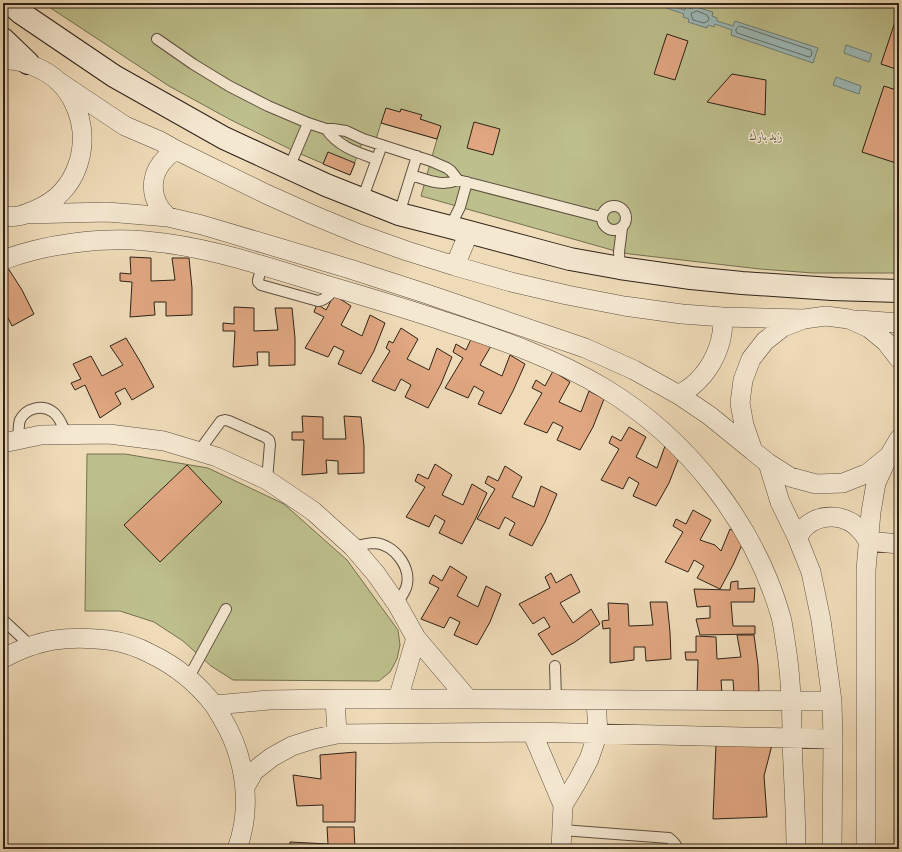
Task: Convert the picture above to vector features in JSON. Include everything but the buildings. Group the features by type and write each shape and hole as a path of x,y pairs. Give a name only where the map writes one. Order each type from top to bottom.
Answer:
{"street":[{"path":"20,6 114,76 224,138 362,200 399,214 570,259 620,268 742,284 899,291"},
{"path":"3,39 28,63"},
{"path":"3,60 9,59 28,63 45,71 125,126 160,141 266,194 359,234 454,266 510,282 567,295 624,306 674,313 759,319 804,319 826,316 899,323"},
{"path":"12,217 42,207 57,196 69,182 78,166 82,149 82,130 78,112 71,96 59,82"},
{"path":"168,217 160,209 155,199 153,187 154,176 159,165 166,156 176,150"},
{"path":"12,217 108,212 168,217 246,238 424,293 585,348 634,370 679,395 710,416 768,463 790,477 816,484 843,483 868,473 889,456"},
{"path":"454,266 460,229"},
{"path":"3,260 59,245 102,240 145,240 221,254 336,287 481,333 563,366 604,388 643,415 678,446 714,486 737,519 760,560 773,594 781,619 788,659 792,701 796,849"},
{"path":"679,395 692,386 703,375 712,362 722,333 723,317"},
{"path":"753,451 744,425 740,403 743,380 751,359 764,341 783,327 804,319"},
{"path":"849,319 869,328 886,342 899,359"},
{"path":"11,441 41,435 66,434 109,434 164,441 217,457 267,480 312,511 353,547 376,574 397,604 416,638 468,699"},
{"path":"866,849 866,570 868,541 876,483 899,439"},
{"path":"768,463 780,502 797,537 811,572 821,620 832,701 832,849"},
{"path":"797,537 805,527 815,520 827,517 840,517 852,522 868,541 899,544"},
{"path":"3,658 31,646 56,640 74,638 110,640 138,648 165,660 189,677 214,705 229,730 240,758 245,787 244,815 240,842 237,849"},
{"path":"398,699 416,638"},
{"path":"214,705 269,700 335,699 832,701"},
{"path":"335,699 337,734"},
{"path":"563,805 589,759 598,733 596,700"},
{"path":"245,787 254,771 272,757 292,746 337,734 532,732 833,739"},
{"path":"532,732 563,805 561,849"}],"lane":[{"path":"157,39 192,64 229,86 268,106 308,123 326,129 346,131 363,139 418,156 447,168 462,181"},
{"path":"289,168 308,123"},
{"path":"326,129 340,144 376,159"},
{"path":"362,200 382,145"},
{"path":"399,214 418,156"},
{"path":"411,175 441,183 462,181 601,217"},
{"path":"460,229 462,181"},
{"path":"620,268 619,252 622,228 626,218 625,213 617,206 607,208 601,217 604,226 612,230 622,228"},
{"path":"11,441 24,415 30,410 38,408 46,408 53,412 58,418 66,434"},
{"path":"199,452 221,422 225,420 229,421 269,440 267,480"},
{"path":"353,547 373,543 383,545 400,557 405,567 407,577 406,587 397,604"},
{"path":"189,677 226,609"},
{"path":"3,620 31,646"},
{"path":"555,666 556,700"},
{"path":"562,830 669,838 673,840 678,849"}],"green space":[{"name":"زيد بارك","path":"43,3 899,3 899,273 813,273 760,269 630,254 421,196 437,139 381,123 376,139 365,135 350,175 296,152 231,120 169,86"},
{"path":"87,454 125,454 208,468 284,504 347,560 398,630 400,645 397,659 390,672 379,681 233,680 211,666 183,641 154,622 120,611 85,611"}],"water":[{"path":"652,3 663,3 685,10 686,7 692,9 693,6 713,12 712,16 717,18 717,21 733,26 735,21 818,48 813,63 731,35 732,30 715,24 714,27 708,25 707,28 688,22 689,19 683,17 684,14"},
{"path":"846,45 872,54 869,62 844,53"},
{"path":"836,77 861,86 859,94 833,85"}]}
